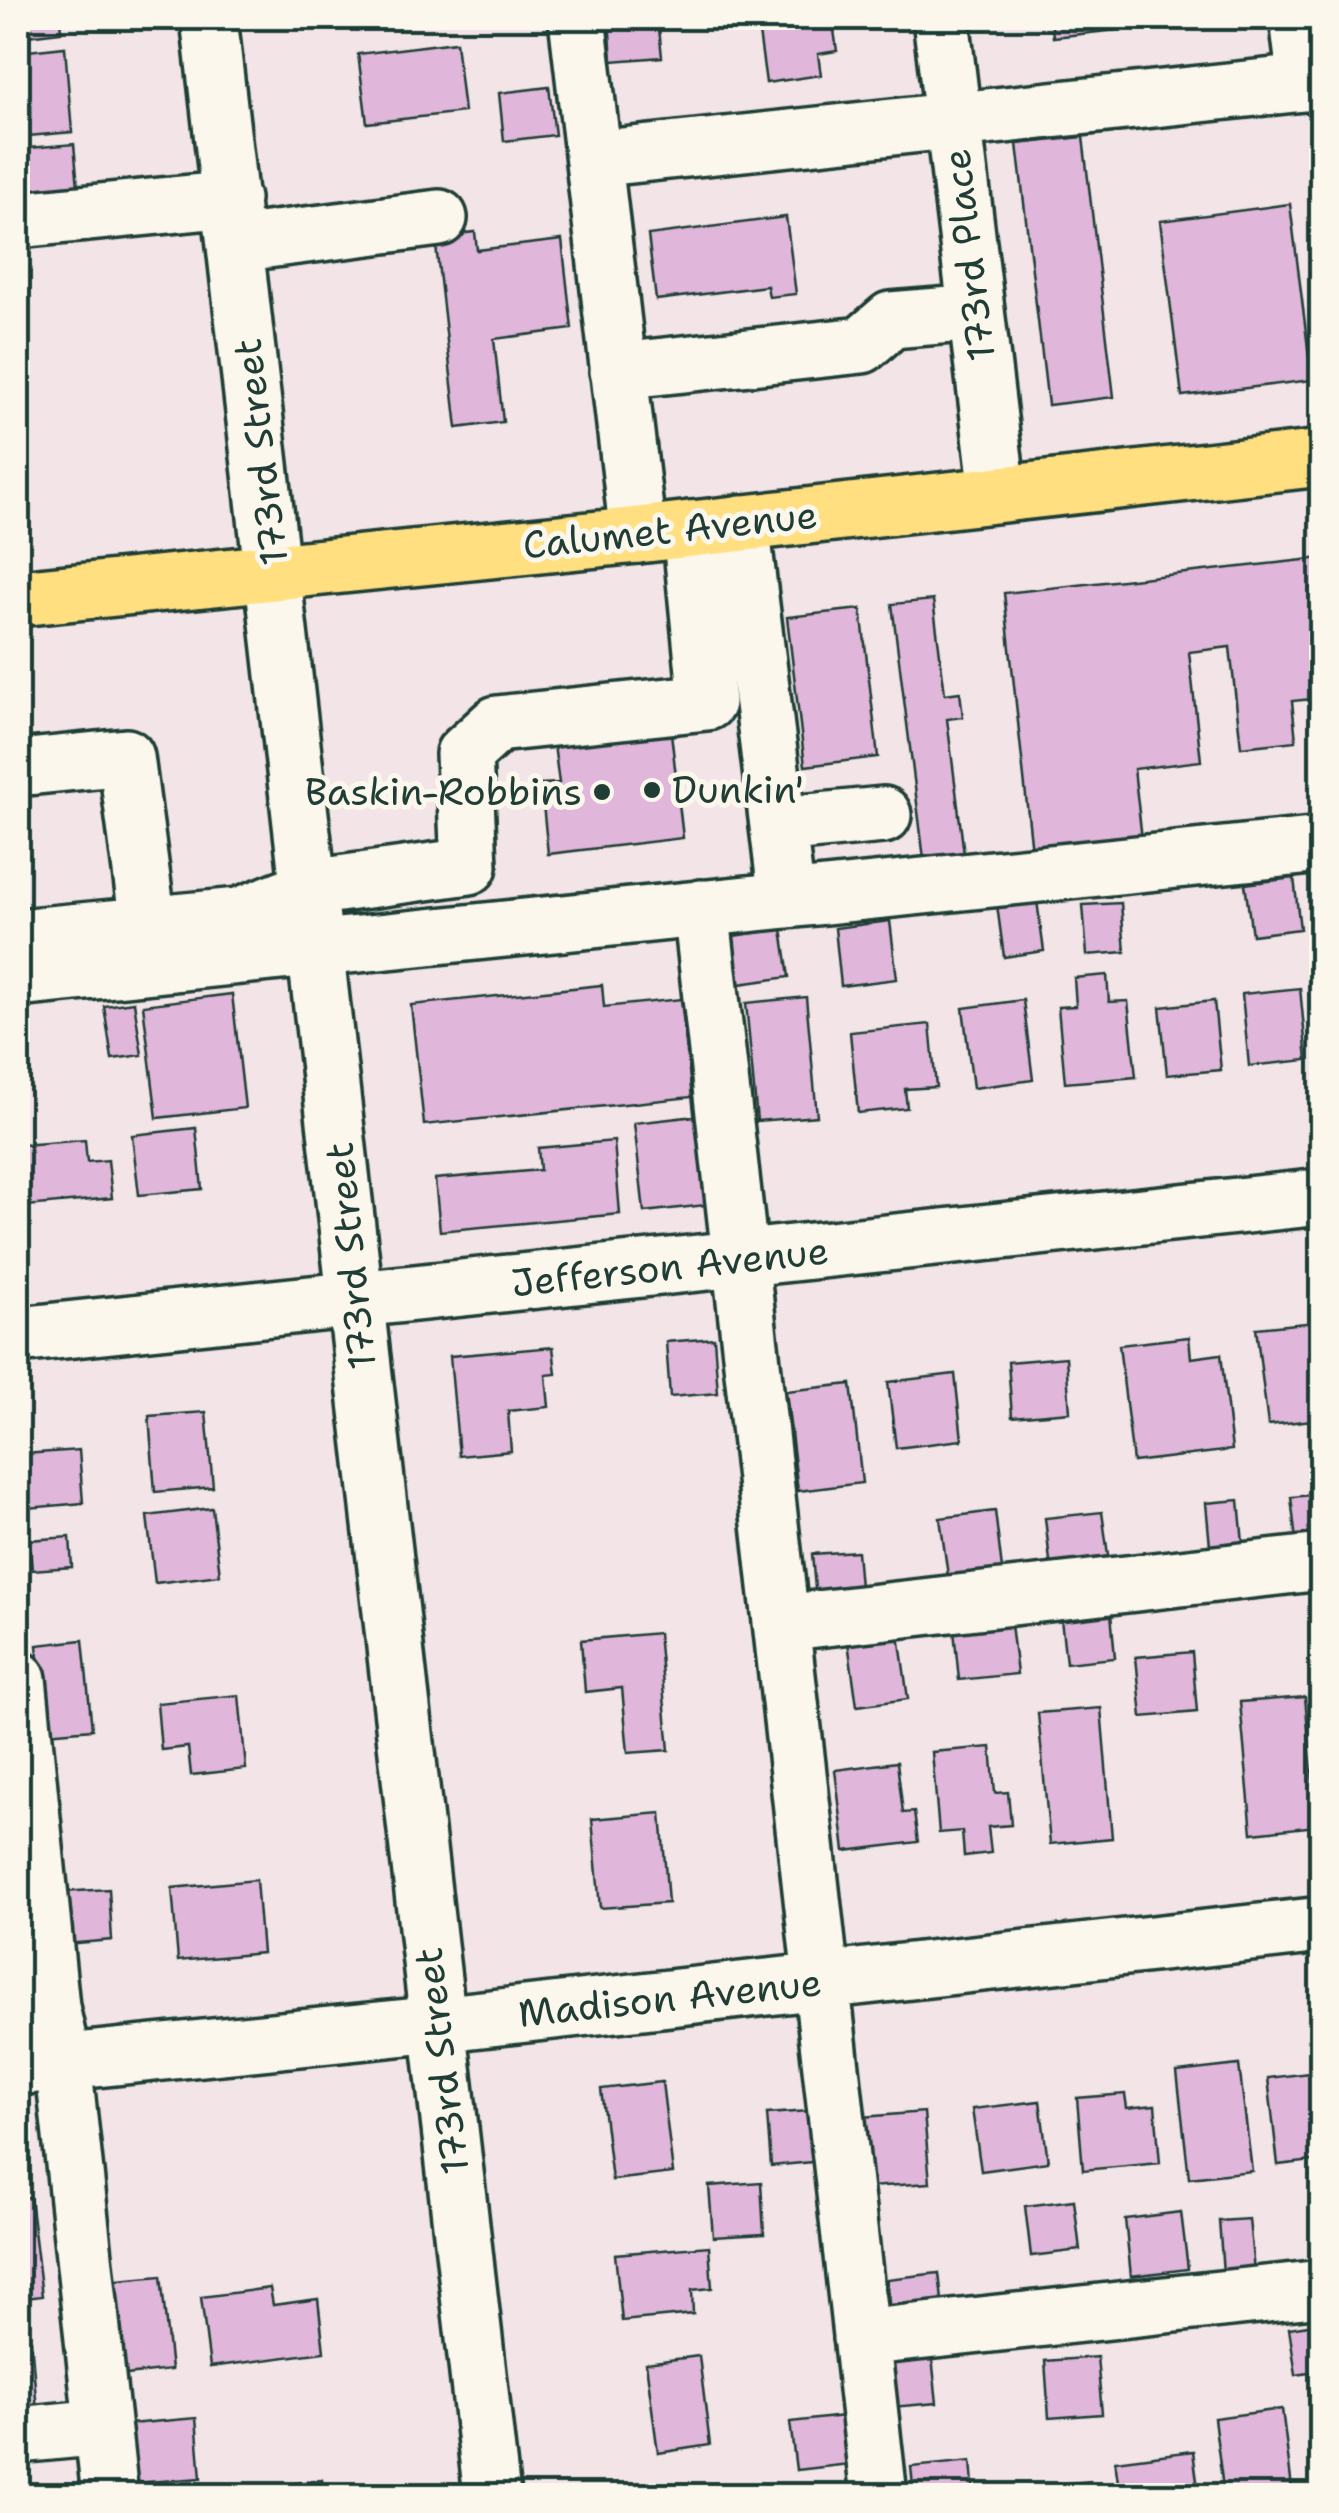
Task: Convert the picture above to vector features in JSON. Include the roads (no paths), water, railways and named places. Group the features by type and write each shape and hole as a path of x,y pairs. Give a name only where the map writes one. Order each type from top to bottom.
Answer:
{"main road":[{"name":"Calumet Avenue","path":"18,598 690,529 1322,458"}],"street":[{"name":"173rd Street","path":"210,18 492,2496"},
{"path":"576,18 618,371 690,529 778,825 786,900"},
{"name":"173rd Place","path":"940,18 998,493"},
{"path":"594,158 1314,82 1298,18"},
{"path":"18,220 234,222 439,218"},
{"path":"618,371 862,344 891,320 976,313"},
{"path":"18,937 240,916 310,888 469,866 464,754 497,724 707,702 690,529"},
{"path":"18,768 126,758 148,924"},
{"path":"778,825 883,816"},
{"path":"18,979 1322,845"},
{"path":"701,908 879,2496"},
{"name":"Jefferson Avenue","path":"18,1335 1322,1197"},
{"path":"780,1623 1322,1562"},
{"path":"18,1689 51,2006 40,2064 102,2426 110,2496"},
{"name":"Madison Avenue","path":"40,2064 437,2024 1322,1925"},
{"path":"862,2338 1322,2288"},
{"path":"18,2435 102,2426"}],"place":[{"name":"Dunkin'","path":"652,790"},
{"name":"Baskin-Robbins","path":"602,792"}]}
